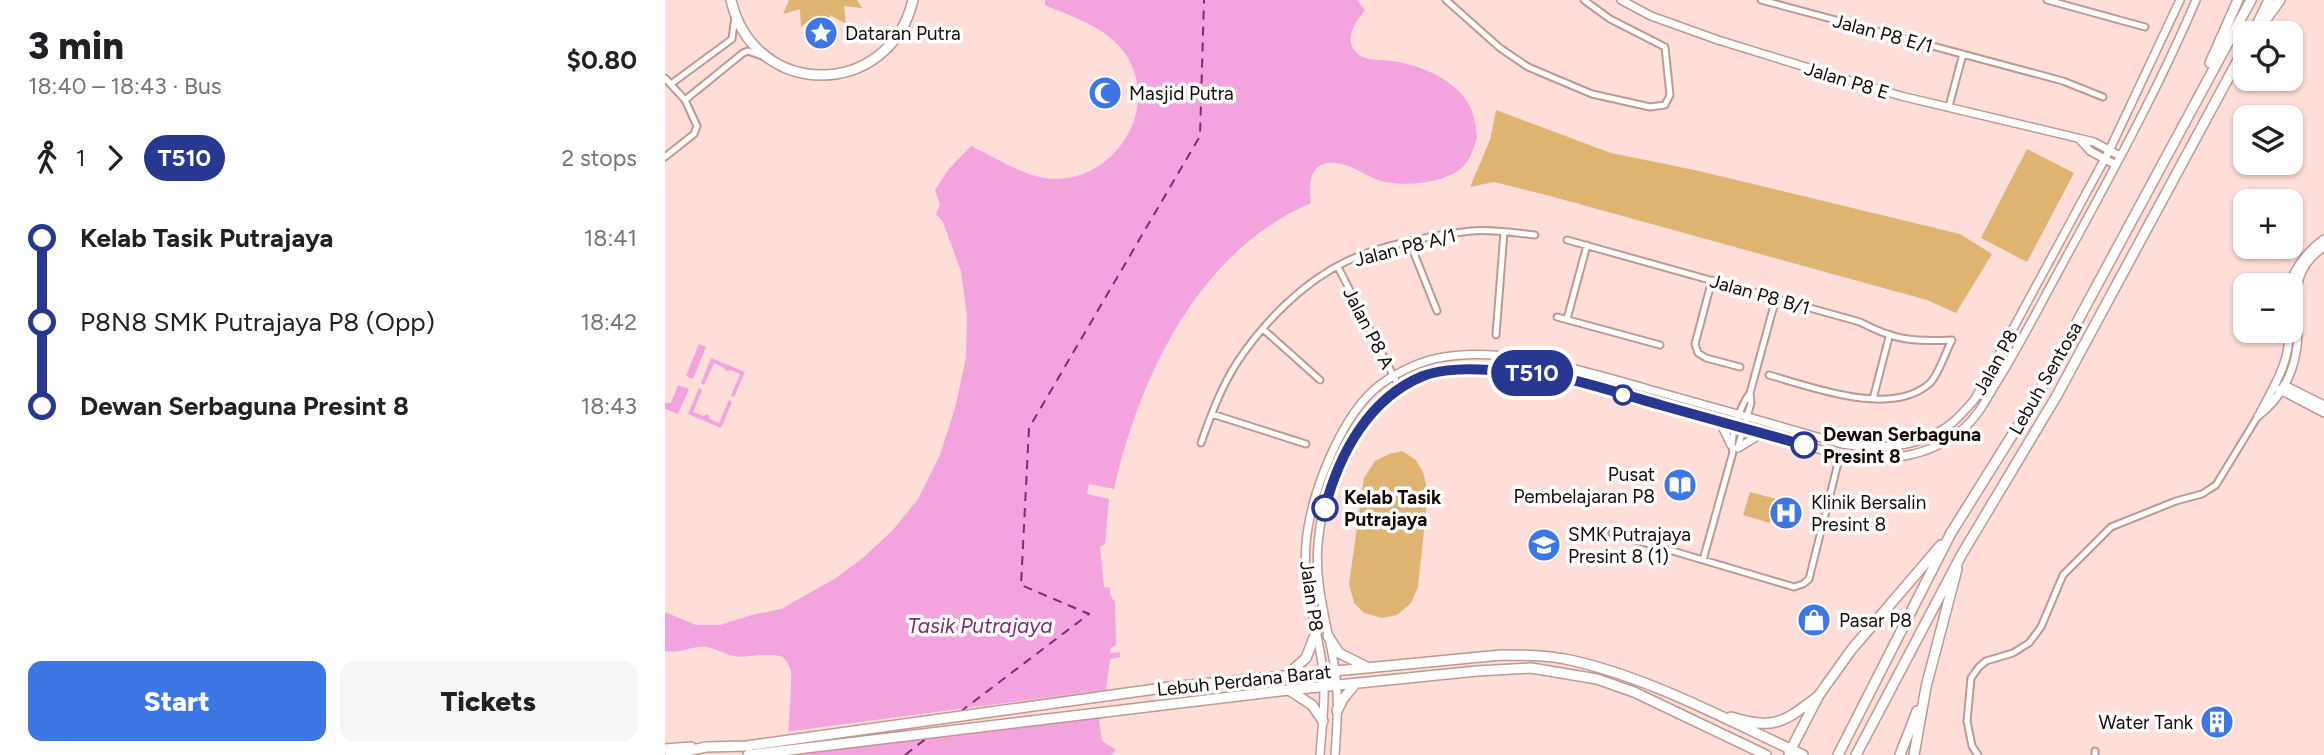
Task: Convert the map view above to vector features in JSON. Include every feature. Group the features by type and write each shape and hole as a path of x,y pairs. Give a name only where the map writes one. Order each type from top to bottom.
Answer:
{"main road":[{"path":"731,0 734,16 753,46 786,69 813,75 852,70 874,60 891,44 905,24 913,0"},
{"path":"2186,119 2238,0"},
{"name":"Lebuh Sentosa","path":"1838,755 1951,533 2041,389 2251,0"},
{"path":"2259,21 2269,0"},
{"path":"2263,21 2280,0"},
{"name":"Lebuh Sentosa","path":"1856,755 1962,554 2056,397 2233,71"},
{"path":"1790,752 1819,695 1852,649 1951,533"},
{"path":"1914,755 1926,687 1962,554"},
{"path":"1286,676 1306,658 1317,630"},
{"path":"1328,636 1339,653 1366,667"},
{"name":"Lebuh Perdana Barat","path":"747,750 1147,690 1501,655 1544,656 1604,669 1699,707 1790,752 1802,755"},
{"name":"Lebuh Perdana Barat","path":"670,755 706,747 747,750 1289,690 1531,667 1597,679 1634,692 1766,755"},
{"path":"1337,710 1356,683"},
{"path":"1900,755 1926,687"},
{"path":"1289,690 1312,705 1323,721"},
{"path":"1699,707 1751,723 1768,725 1791,715 1819,695"},
{"path":"1734,740 1746,755"},
{"path":"665,749 681,746 706,747"}],"street":[{"path":"1447,0 1500,48 1528,67 1592,94 1650,107 1665,105 1670,95 1665,47 1610,19 1584,0"},
{"name":"Jalan P8 E","path":"1621,0 1651,16 1718,40 1901,96 2094,142 2120,156"},
{"name":"Jalan P8 E/1","path":"1761,0 2063,81 2103,97"},
{"path":"2047,0 2145,27"},
{"path":"2076,8 2078,0"},
{"name":"Jalan P8","path":"1320,755 1323,672 1306,570 1305,546 1321,477 1333,451 1364,402 1381,384 1420,363 1444,357 1471,354 1541,361 1842,444 1865,448 1900,446 1922,439 1951,424 1975,399 2105,159 2180,0"},
{"name":"Jalan P8","path":"1335,755 1337,685 1318,569 1321,524 1332,480 1356,434 1390,394 1425,375 1448,371 1471,369 1540,373 1840,455 1880,460 1926,451 1966,427 1976,416 2013,356 2116,165 2196,0"},
{"path":"671,84 732,39 734,16"},
{"path":"685,100 743,53 753,52 767,58"},
{"path":"1949,106 1963,54"},
{"path":"665,78 685,100 697,126 694,134 665,157"},
{"path":"2080,140 2090,151 2116,165"},
{"name":"Jalan P8 A/1","path":"1201,443 1219,396 1238,362 1263,329 1316,279 1347,261 1410,243 1473,231 1535,235"},
{"path":"1496,335 1504,232"},
{"path":"2294,273 2300,261 2313,246 2324,239"},
{"name":"Jalan P8 B/1","path":"1567,240 1860,322 1889,337 1920,342 1952,340 1931,383 1907,396 1873,399"},
{"path":"1410,243 1437,311"},
{"path":"1567,319 1587,245"},
{"path":"2258,416 2284,389 2297,348 2297,285 2307,265 2324,247"},
{"name":"Jalan P8 A","path":"1338,267 1400,389"},
{"path":"1712,280 1695,344 1698,353 1706,358 1740,368"},
{"path":"1703,560 1744,415 1743,401 1750,393 1776,298"},
{"path":"1557,317 1660,345"},
{"path":"1263,329 1320,380"},
{"path":"1769,375 1841,395 1873,399 1889,337"},
{"path":"1979,755 1972,746 1967,721 1971,678 1979,667 2029,643 2041,626 2063,575 2111,527 2176,501 2202,494 2216,485 2276,384 2287,354 2288,343"},
{"path":"2276,384 2324,413"},
{"path":"2284,389 2324,405"},
{"path":"1212,414 1306,444"},
{"path":"1720,422 1734,448"},
{"path":"1734,448 1762,433"},
{"path":"1612,533 1794,587 1803,584 1809,579 1840,455"}],"shaded area":[{"path":"789,0 857,0 862,8 844,6 846,24 830,15 824,31 815,16 801,27 800,9 783,14"},
{"path":"1496,110 1611,153 1699,171 1960,234 1992,254 1956,313 1927,300 1550,196 1494,182 1470,187 1490,140"},
{"path":"2027,149 2074,173 2027,262 1981,238"},
{"path":"1402,451 1416,460 1423,472 1428,492 1418,587 1411,603 1397,615 1382,618 1364,613 1354,603 1349,584 1364,478 1375,461"},
{"path":"1750,492 1776,499 1770,523 1743,515"}],"water":[{"name":"Tasik Putrajaya","path":"1045,0 1357,0 1365,10 1351,36 1352,47 1356,52 1368,59 1416,67 1453,86 1470,106 1476,128 1476,141 1469,159 1459,170 1438,180 1426,182 1390,183 1342,164 1324,164 1318,167 1311,179 1311,203 1271,225 1236,252 1206,285 1180,322 1158,361 1140,403 1114,489 1089,484 1087,494 1109,499 1105,544 1100,547 1104,587 1110,588 1110,595 1115,602 1116,645 1111,648 1110,653 1120,652 1120,657 1110,659 1106,690 1108,704 1099,721 1102,741 1116,750 1111,755 786,755 791,671 783,657 734,656 702,646 665,651 665,612 696,625 720,625 781,609 836,578 864,557 893,530 918,499 940,455 955,408 966,358 967,315 961,271 943,222 936,214 940,205 935,190 948,170 971,146 1035,176 1069,178 1090,171 1109,158 1124,141 1134,121 1138,99 1136,77 1126,55 1100,30 1045,5"},
{"path":"699,344 706,347 693,379 686,376"},
{"path":"711,358 745,372 734,397 731,396 740,374 731,370 726,371 714,363 704,385 701,383"},
{"path":"678,385 689,389 678,414 665,409 665,403 671,403"},
{"path":"699,388 702,390 693,412 703,416 708,414 710,419 719,423 729,400 732,402 721,428 688,414"}],"pier":[{"path":"1110,689 1111,705 1106,715 783,755 784,732"}],"ferry route":[{"path":"960,712 1089,614 1021,585 1029,428 1200,136 1204,0"},
{"path":"905,755 928,737"}],"bus line":[{"name":"T510","path":"1325,508 1332,480 1343,456 1373,412 1390,394 1425,375 1448,371 1471,369 1540,373 1804,445"}],"place":[{"name":"Dataran Putra","path":"821,33"},
{"name":"Masjid Putra","path":"1105,93"},
{"name":"Dewan Serbaguna Presint 8","path":"1804,445"},
{"name":"Pusat Pembelajaran P8","path":"1680,485"},
{"name":"Kelab Tasik Putrajaya","path":"1325,508"},
{"name":"Klinik Bersalin Presint 8","path":"1786,513"},
{"name":"SMK Putrajaya Presint 8 (1)","path":"1544,545"},
{"name":"Pasar P8","path":"1814,620"},
{"name":"Water Tank","path":"2217,722"}]}
